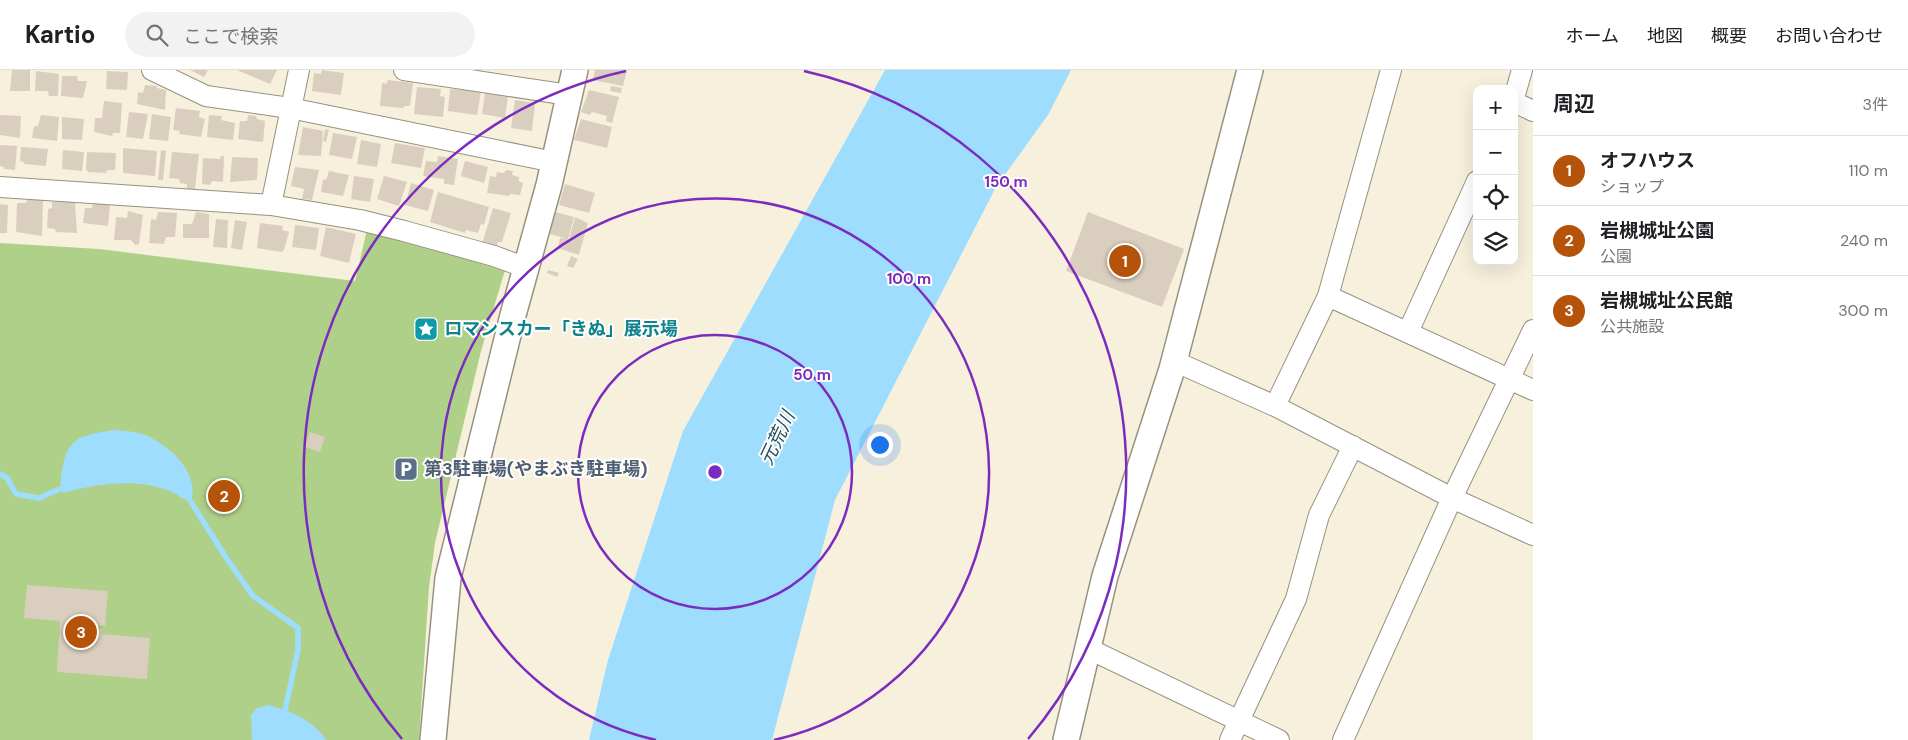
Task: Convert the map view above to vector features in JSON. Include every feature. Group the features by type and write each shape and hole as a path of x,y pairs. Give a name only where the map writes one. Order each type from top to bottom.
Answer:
{"street":[{"path":"152,70 206,96 290,108 554,162"},
{"path":"271,205 299,70"},
{"path":"404,70 569,95"},
{"path":"433,740 448,578 512,315 527,268 554,162 575,70"},
{"path":"1066,740 1105,576 1174,361 1250,70"},
{"path":"1275,406 1328,296 1391,70"},
{"path":"1518,85 1522,70"},
{"path":"1518,102 1533,110"},
{"path":"0,187 271,205 360,220 484,253 527,268"},
{"path":"1408,332 1473,190"},
{"path":"1328,296 1533,390"},
{"path":"1343,740 1452,498 1533,330"},
{"path":"1174,361 1275,406 1452,498 1533,536"},
{"path":"1230,740 1296,599 1319,515 1353,446"},
{"path":"1087,648 1279,740"}],"green space":[{"path":"367,230 505,270 481,351 435,543 429,587 419,740 0,740 0,243 99,249 355,281"}],"water":[{"name":"元荒川","path":"885,70 1071,70 1048,115 996,187 835,500 772,740 589,740 608,660 683,431"},
{"path":"114,430 145,435 164,445 187,470 193,491 191,502 154,486 128,483 89,487 63,493 61,485 62,470 68,450 73,443 94,433"},
{"path":"268,705 301,717 315,727 326,740 252,740 251,715 257,708"}],"building":[{"path":"12,70 30,70 30,91 10,91"},
{"path":"190,70 208,70 204,77"},
{"path":"237,70 277,70 270,84"},
{"path":"322,70 344,73 341,95 312,91 314,73 321,74"},
{"path":"595,70 627,70 623,86 593,80"},
{"path":"36,71 59,74 58,96 49,96 48,91 35,91"},
{"path":"107,71 128,72 127,90 106,89"},
{"path":"62,76 77,76 78,81 87,81 83,98 61,96"},
{"path":"388,80 413,83 410,106 404,106 404,108 380,106 382,83 386,84"},
{"path":"145,85 157,86 157,88 166,90 165,110 137,104 138,92 143,93"},
{"path":"611,86 622,88 621,93 610,91"},
{"path":"417,87 441,89 440,96 445,97 443,117 414,114"},
{"path":"462,88 481,91 477,115 448,111 450,89 461,90"},
{"path":"589,90 619,97 612,123 606,121 607,116 592,112 590,115 581,112"},
{"path":"485,93 508,96 505,118 482,114"},
{"path":"515,100 535,103 532,131 511,128"},
{"path":"104,101 122,103 120,133 113,133 112,136 94,132 95,118 102,118"},
{"path":"176,108 200,111 199,117 205,119 201,137 179,134 180,131 173,130"},
{"path":"129,112 148,114 143,139 126,137"},
{"path":"152,114 171,117 168,141 149,139"},
{"path":"0,115 21,116 20,138 0,135"},
{"path":"41,115 59,117 57,141 32,138 34,126 38,126"},
{"path":"209,115 222,116 221,120 235,123 233,140 207,137"},
{"path":"248,115 256,116 257,119 265,121 263,142 238,139 240,121 247,121"},
{"path":"62,117 84,119 82,140 62,139"},
{"path":"581,119 612,127 607,148 574,140"},
{"path":"303,127 323,131 321,156 298,155"},
{"path":"325,129 329,130 326,142 323,141"},
{"path":"333,133 357,137 352,159 329,155"},
{"path":"361,140 381,144 377,167 357,164"},
{"path":"395,143 425,148 421,168 391,163"},
{"path":"0,145 17,146 15,170 4,169 4,167 0,166"},
{"path":"21,147 48,149 46,166 24,164 24,162 20,161"},
{"path":"123,148 157,151 155,176 123,173"},
{"path":"63,150 84,152 82,171 62,169"},
{"path":"161,150 166,151 163,180 158,180"},
{"path":"87,152 116,153 115,170 107,170 106,173 88,172 86,169"},
{"path":"172,152 199,154 195,189 187,189 187,184 180,183 179,179 169,178"},
{"path":"221,156 224,156 223,182 212,181 210,185 202,184 203,158 220,159"},
{"path":"438,156 458,159 454,185 444,184 444,179 423,176 426,161 437,162"},
{"path":"232,157 258,158 257,180 230,182"},
{"path":"465,161 488,167 484,183 461,176"},
{"path":"295,167 319,170 312,200 302,199 304,189 291,186"},
{"path":"506,170 513,171 512,175 519,177 519,181 523,183 520,195 510,194 509,196 487,193 490,176 496,177 497,172 504,173"},
{"path":"329,171 349,175 343,196 321,192 323,179 326,180"},
{"path":"354,176 374,179 370,202 351,199"},
{"path":"384,176 407,182 399,206 377,199"},
{"path":"411,183 434,190 428,211 405,205"},
{"path":"565,184 595,193 589,213 559,205"},
{"path":"438,192 489,207 484,225 481,224 478,233 466,230 465,233 430,222"},
{"path":"27,198 43,199 42,236 16,232 17,203 26,203"},
{"path":"52,202 75,202 77,233 56,232 55,229 47,228 48,209 52,208"},
{"path":"93,203 110,205 108,226 83,223 85,208 92,208"},
{"path":"0,204 8,205 7,233 0,233"},
{"path":"493,208 511,213 502,242 498,242 496,248 482,244"},
{"path":"128,211 143,215 139,244 135,245 131,240 114,240 116,217 127,218"},
{"path":"158,212 177,213 175,237 166,237 164,244 149,243 151,219 156,220"},
{"path":"196,212 209,214 209,238 183,238 183,224 192,224"},
{"path":"555,212 574,217 568,239 550,234"},
{"path":"1088,212 1184,249 1162,307 1066,271"},
{"path":"575,217 588,223 579,255 558,248 560,238 569,239"},
{"path":"216,219 228,220 227,248 213,247"},
{"path":"235,220 247,222 242,250 231,248"},
{"path":"260,223 283,226 282,230 289,232 284,250 281,252 257,248"},
{"path":"295,225 319,228 316,250 292,247"},
{"path":"326,227 356,234 349,263 320,256"},
{"path":"571,256 578,259 573,268 567,266"},
{"path":"548,270 559,273 557,277 547,273"},
{"path":"310,432 325,437 320,452 305,447"},
{"path":"27,585 108,591 105,626 86,624 86,628 102,629 102,634 150,638 147,679 57,672 60,621 24,618"}],"waterway":[{"path":"0,474 7,478 16,494 39,498 60,489"},
{"path":"191,502 253,596 298,628 298,650 285,710"}],"place":[{"name":"オフハウス","path":"1125,261"},
{"name":"ロマンスカー「きぬ」展示場","path":"426,329"},
{"name":"第3駐車場(やまぶき駐車場)","path":"406,469"},
{"name":"岩槻城址公園","path":"224,496"},
{"name":"岩槻城址公民館","path":"81,632"}]}
